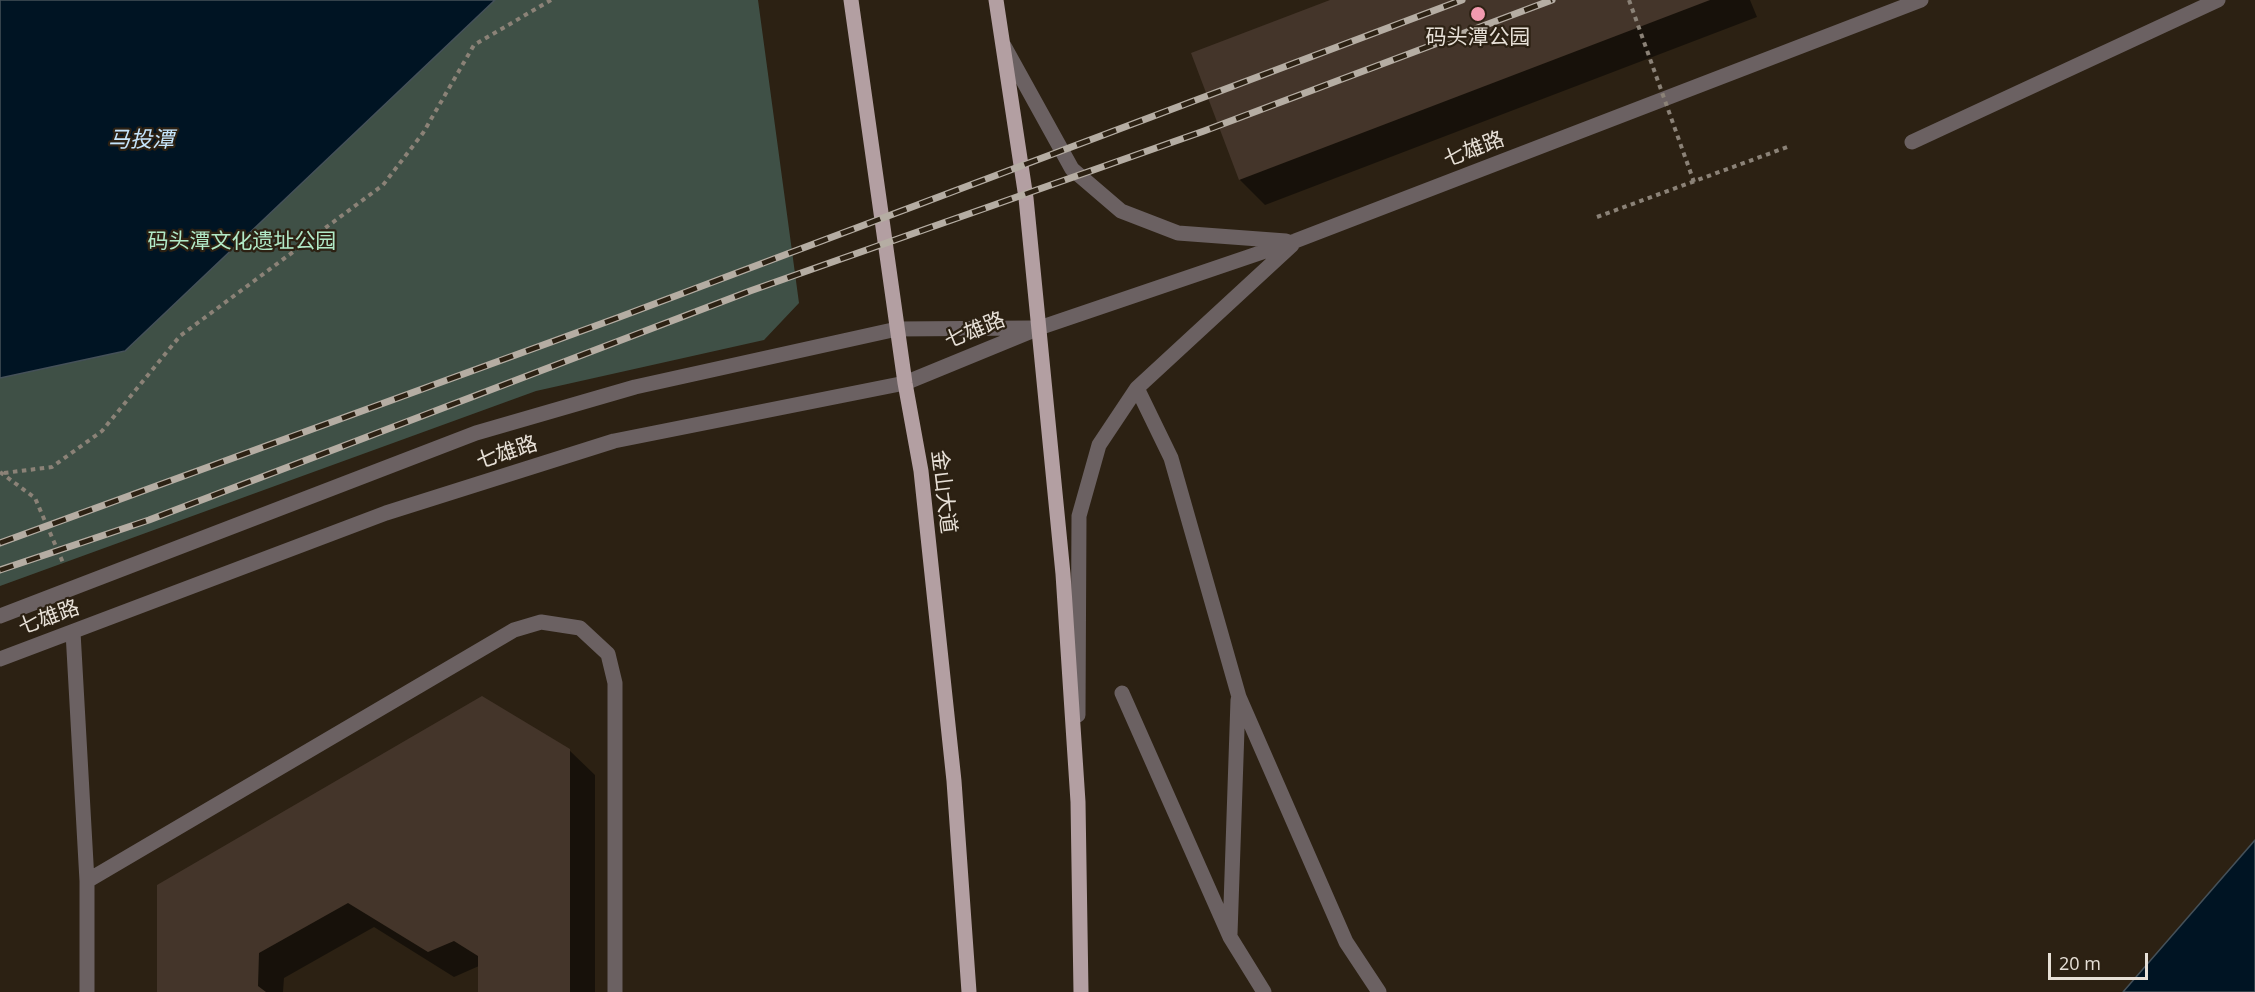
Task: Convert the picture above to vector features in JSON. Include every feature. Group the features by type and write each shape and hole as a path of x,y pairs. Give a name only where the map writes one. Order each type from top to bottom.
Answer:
{"main road":[{"name":"金山大道","path":"851,0 905,383 921,471 954,781 969,992"},
{"path":"996,0 1026,198 1063,574 1078,802 1080,992"}],"street":[{"name":"七雄路","path":"0,658 386,513 614,441 905,383 1039,328 1295,241 1921,0"},
{"path":"1912,142 2218,0"},
{"path":"1002,42 1072,169 1121,211 1178,233 1295,241"},
{"path":"1078,802 1080,516 1099,445 1137,388 1295,241"},
{"name":"七雄路","path":"0,616 476,434 635,387 897,329 1039,328"},
{"path":"1137,388 1171,458 1239,697 1346,942 1378,992"},
{"path":"87,881 514,630 541,622 580,628 608,654 615,683 615,992"},
{"path":"73,632 87,881 87,992"},
{"path":"1122,693 1230,937 1264,992"},
{"path":"1230,937 1239,697"}],"path":[{"path":"2,472 52,467 102,431 180,336 383,185 423,133 474,45 551,0"},
{"path":"1629,0 1694,182"},
{"path":"1598,217 1790,146"},
{"path":"2,472 35,498 74,588"}],"green space":[{"name":"码头潭文化遗址公园","path":"0,0 758,0 799,303 764,340 536,391 0,586"}],"water":[{"name":"马投潭","path":"0,0 495,0 125,351 0,378"},
{"path":"2255,840 2255,992 2123,992"}],"building":[{"path":"1330,0 1710,0 1239,180 1191,53"},
{"path":"482,696 570,749 570,992 478,992 478,956 454,941 428,952 348,903 259,953 258,986 266,992 157,992 157,885"}],"railway":[{"path":"0,543 617,318 1462,0"},
{"path":"0,570 149,520 750,291 1204,131 1552,0"}],"place":[{"name":"码头潭公园","path":"1478,14"}]}
